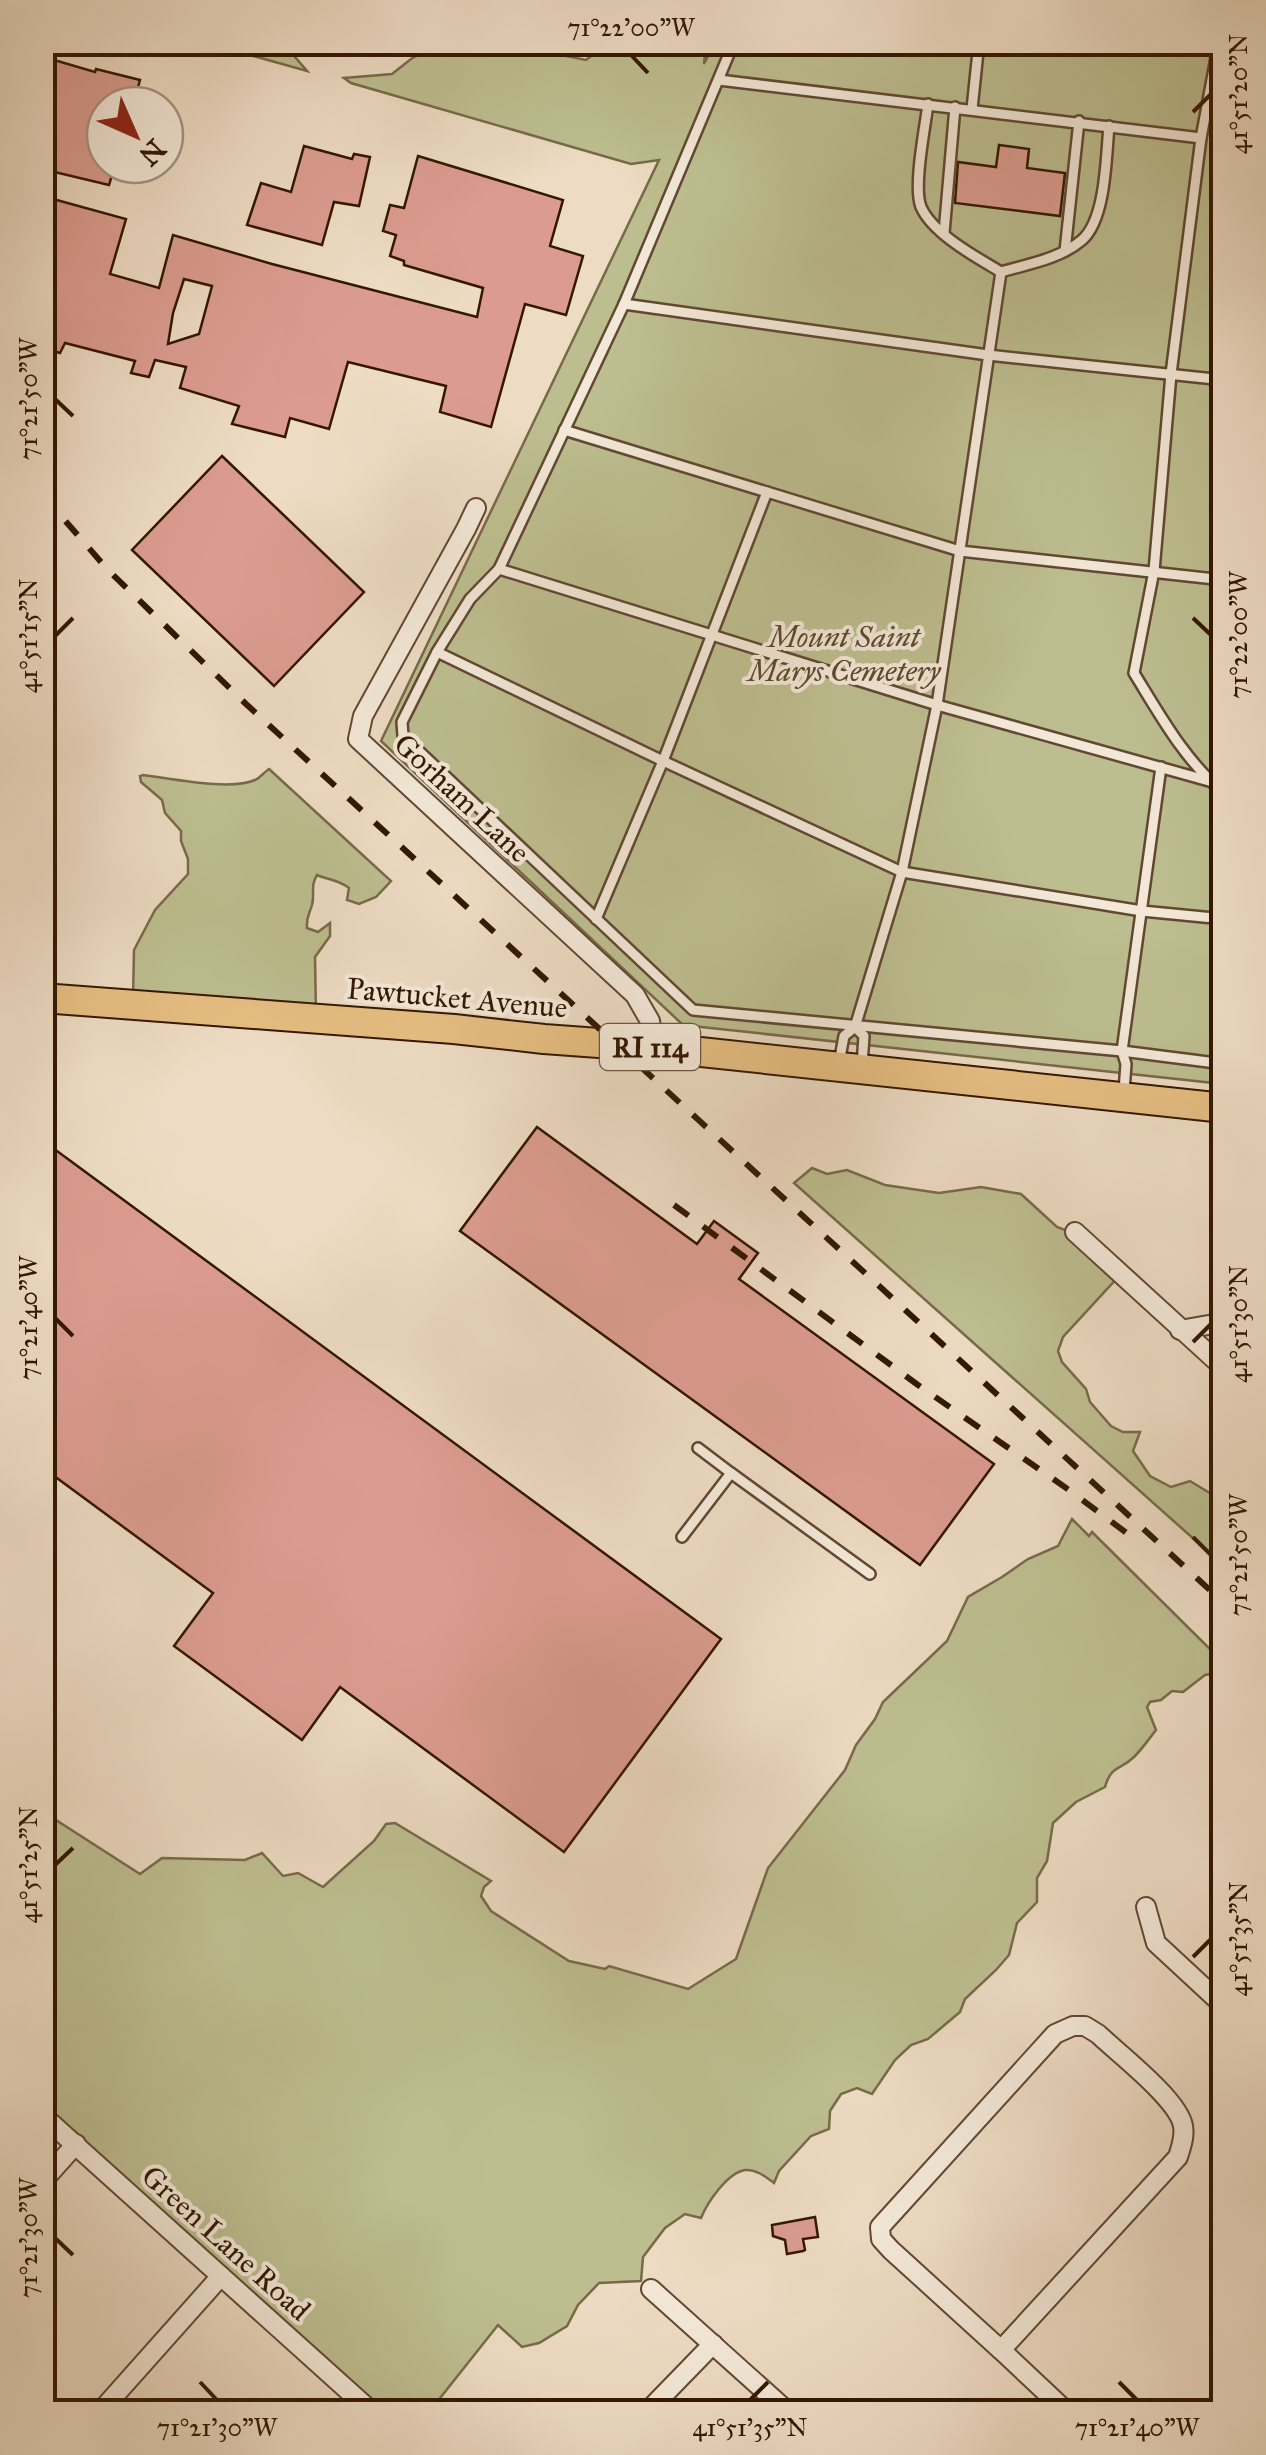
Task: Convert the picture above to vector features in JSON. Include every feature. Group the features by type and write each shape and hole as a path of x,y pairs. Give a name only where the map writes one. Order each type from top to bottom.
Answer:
{"main road":[{"name":"Pawtucket Avenue","path":"42,998 654,1047 1224,1108"}],"street":[{"name":"Gorham Lane","path":"476,508 362,716 358,738 635,996 650,1020 654,1047"},
{"path":"1075,1232 1224,1368"},
{"path":"1180,1330 1224,1325"},
{"path":"1146,1907 1156,1943 1224,2006"},
{"path":"1001,2350 1178,2156 1183,2143 1184,2128 1174,2105 1085,2026 1073,2026 1055,2034 880,2227 882,2240 891,2250 1067,2412"},
{"name":"Green Lane Road","path":"42,2115 372,2412"},
{"path":"42,2182 76,2144"},
{"path":"100,2412 221,2276"},
{"path":"651,2289 788,2412"},
{"path":"647,2412 713,2344"}],"lane":[{"path":"734,42 624,304 499,569 470,599 438,652 402,722 402,736 693,1010 1224,1064"},
{"path":"972,109 979,42"},
{"path":"1219,42 1200,138 1171,374 1154,571 1134,673 1170,732 1209,780 1224,792"},
{"path":"719,80 1200,138"},
{"path":"928,104 918,187 920,204 944,233 1001,272 1065,251 1085,238 1095,220 1101,195 1109,126"},
{"path":"944,233 955,107"},
{"path":"1065,251 1079,122"},
{"path":"850,1068 844,1036 855,1027 902,872 937,704 1001,272"},
{"path":"624,304 988,355 1224,380"},
{"path":"564,430 960,551 1224,580"},
{"path":"596,919 664,761 767,492"},
{"path":"499,569 937,704 1224,781"},
{"path":"438,652 902,872 1142,911 1224,918"},
{"path":"1123,1098 1126,1064 1122,1051 1161,767"},
{"path":"850,1068 864,1036 855,1027"},
{"path":"698,1448 870,1574"},
{"path":"682,1537 730,1473"}],"green space":[{"name":"Mount Saint Marys Cemetery","path":"433,42 533,43 546,52 586,60 608,43 706,43 704,64 715,42 1223,43 1223,1084 683,1025 381,741 659,160 631,164 344,78 392,74"},
{"path":"207,43 278,43 307,71"},
{"path":"269,769 391,881 376,897 359,904 347,900 349,888 345,885 317,875 307,928 318,932 330,923 330,936 315,957 316,1014 133,998 134,950 155,910 188,874 181,831 165,813 162,800 141,782 140,776 233,784 257,779"},
{"path":"812,1168 827,1174 847,1170 885,1185 939,1193 981,1187 1021,1194 1057,1227 1073,1233 1119,1276 1063,1337 1058,1351 1062,1362 1086,1389 1090,1402 1111,1426 1123,1432 1140,1432 1133,1451 1150,1476 1171,1487 1190,1481 1213,1495 1223,1493 1223,1565 794,1183"},
{"path":"1072,1519 1089,1536 1092,1532 1222,1661 1217,1673 1205,1675 1183,1692 1172,1691 1161,1700 1150,1702 1147,1707 1156,1730 1143,1747 1113,1771 1105,1787 1076,1802 1053,1823 1047,1861 1037,1878 1037,1902 1017,1923 1009,1955 965,1999 960,2012 928,2039 911,2045 895,2060 872,2094 857,2088 841,2094 830,2111 829,2129 811,2136 779,2171 774,2183 753,2171 738,2172 719,2190 701,2218 685,2214 665,2228 643,2257 641,2281 599,2283 578,2305 567,2326 539,2343 522,2347 498,2325 429,2412 358,2412 330,2376 43,2116 42,1811 140,1874 162,1858 245,1860 262,1853 283,1876 298,1873 323,1887 374,1841 386,1824 395,1823 491,1881 481,1896 491,1911 569,1961 605,1969 609,1966 688,1989 736,1959 768,1868 845,1770 883,1702 947,1641 968,1597 1028,1559 1058,1546"}],"building":[{"path":"54,60 140,80 139,85 85,85 85,179 42,169 42,84 47,85"},
{"path":"999,145 1029,149 1027,168 1065,173 1060,216 955,203 958,162 996,167"},
{"path":"304,146 352,159 354,154 370,157 359,206 334,202 322,245 247,225 261,183 291,192"},
{"path":"418,156 563,200 550,246 583,256 566,315 525,304 491,427 440,412 446,386 348,362 329,429 290,418 285,437 232,424 239,406 180,388 186,367 155,360 149,377 131,373 135,361 65,343 60,353 42,348 42,292 49,262 42,260 42,196 126,219 110,274 159,288 173,235 477,317 483,288 404,265 404,261 390,256 396,235 383,231 390,205 404,208","holes":["184,279 212,286 199,334 168,344"]},
{"path":"222,456 364,592 274,686 132,550"},
{"path":"537,1127 697,1244 714,1221 758,1253 739,1279 994,1464 920,1565 460,1231"},
{"path":"42,1140 721,1639 564,1852 340,1687 302,1740 174,1646 213,1593 42,1467"},
{"path":"815,2217 818,2237 803,2239 805,2250 787,2254 785,2240 773,2236 772,2225"}],"railway":[{"path":"42,494 108,570 246,704 1224,1603"},
{"path":"674,1205 1136,1540"}]}
